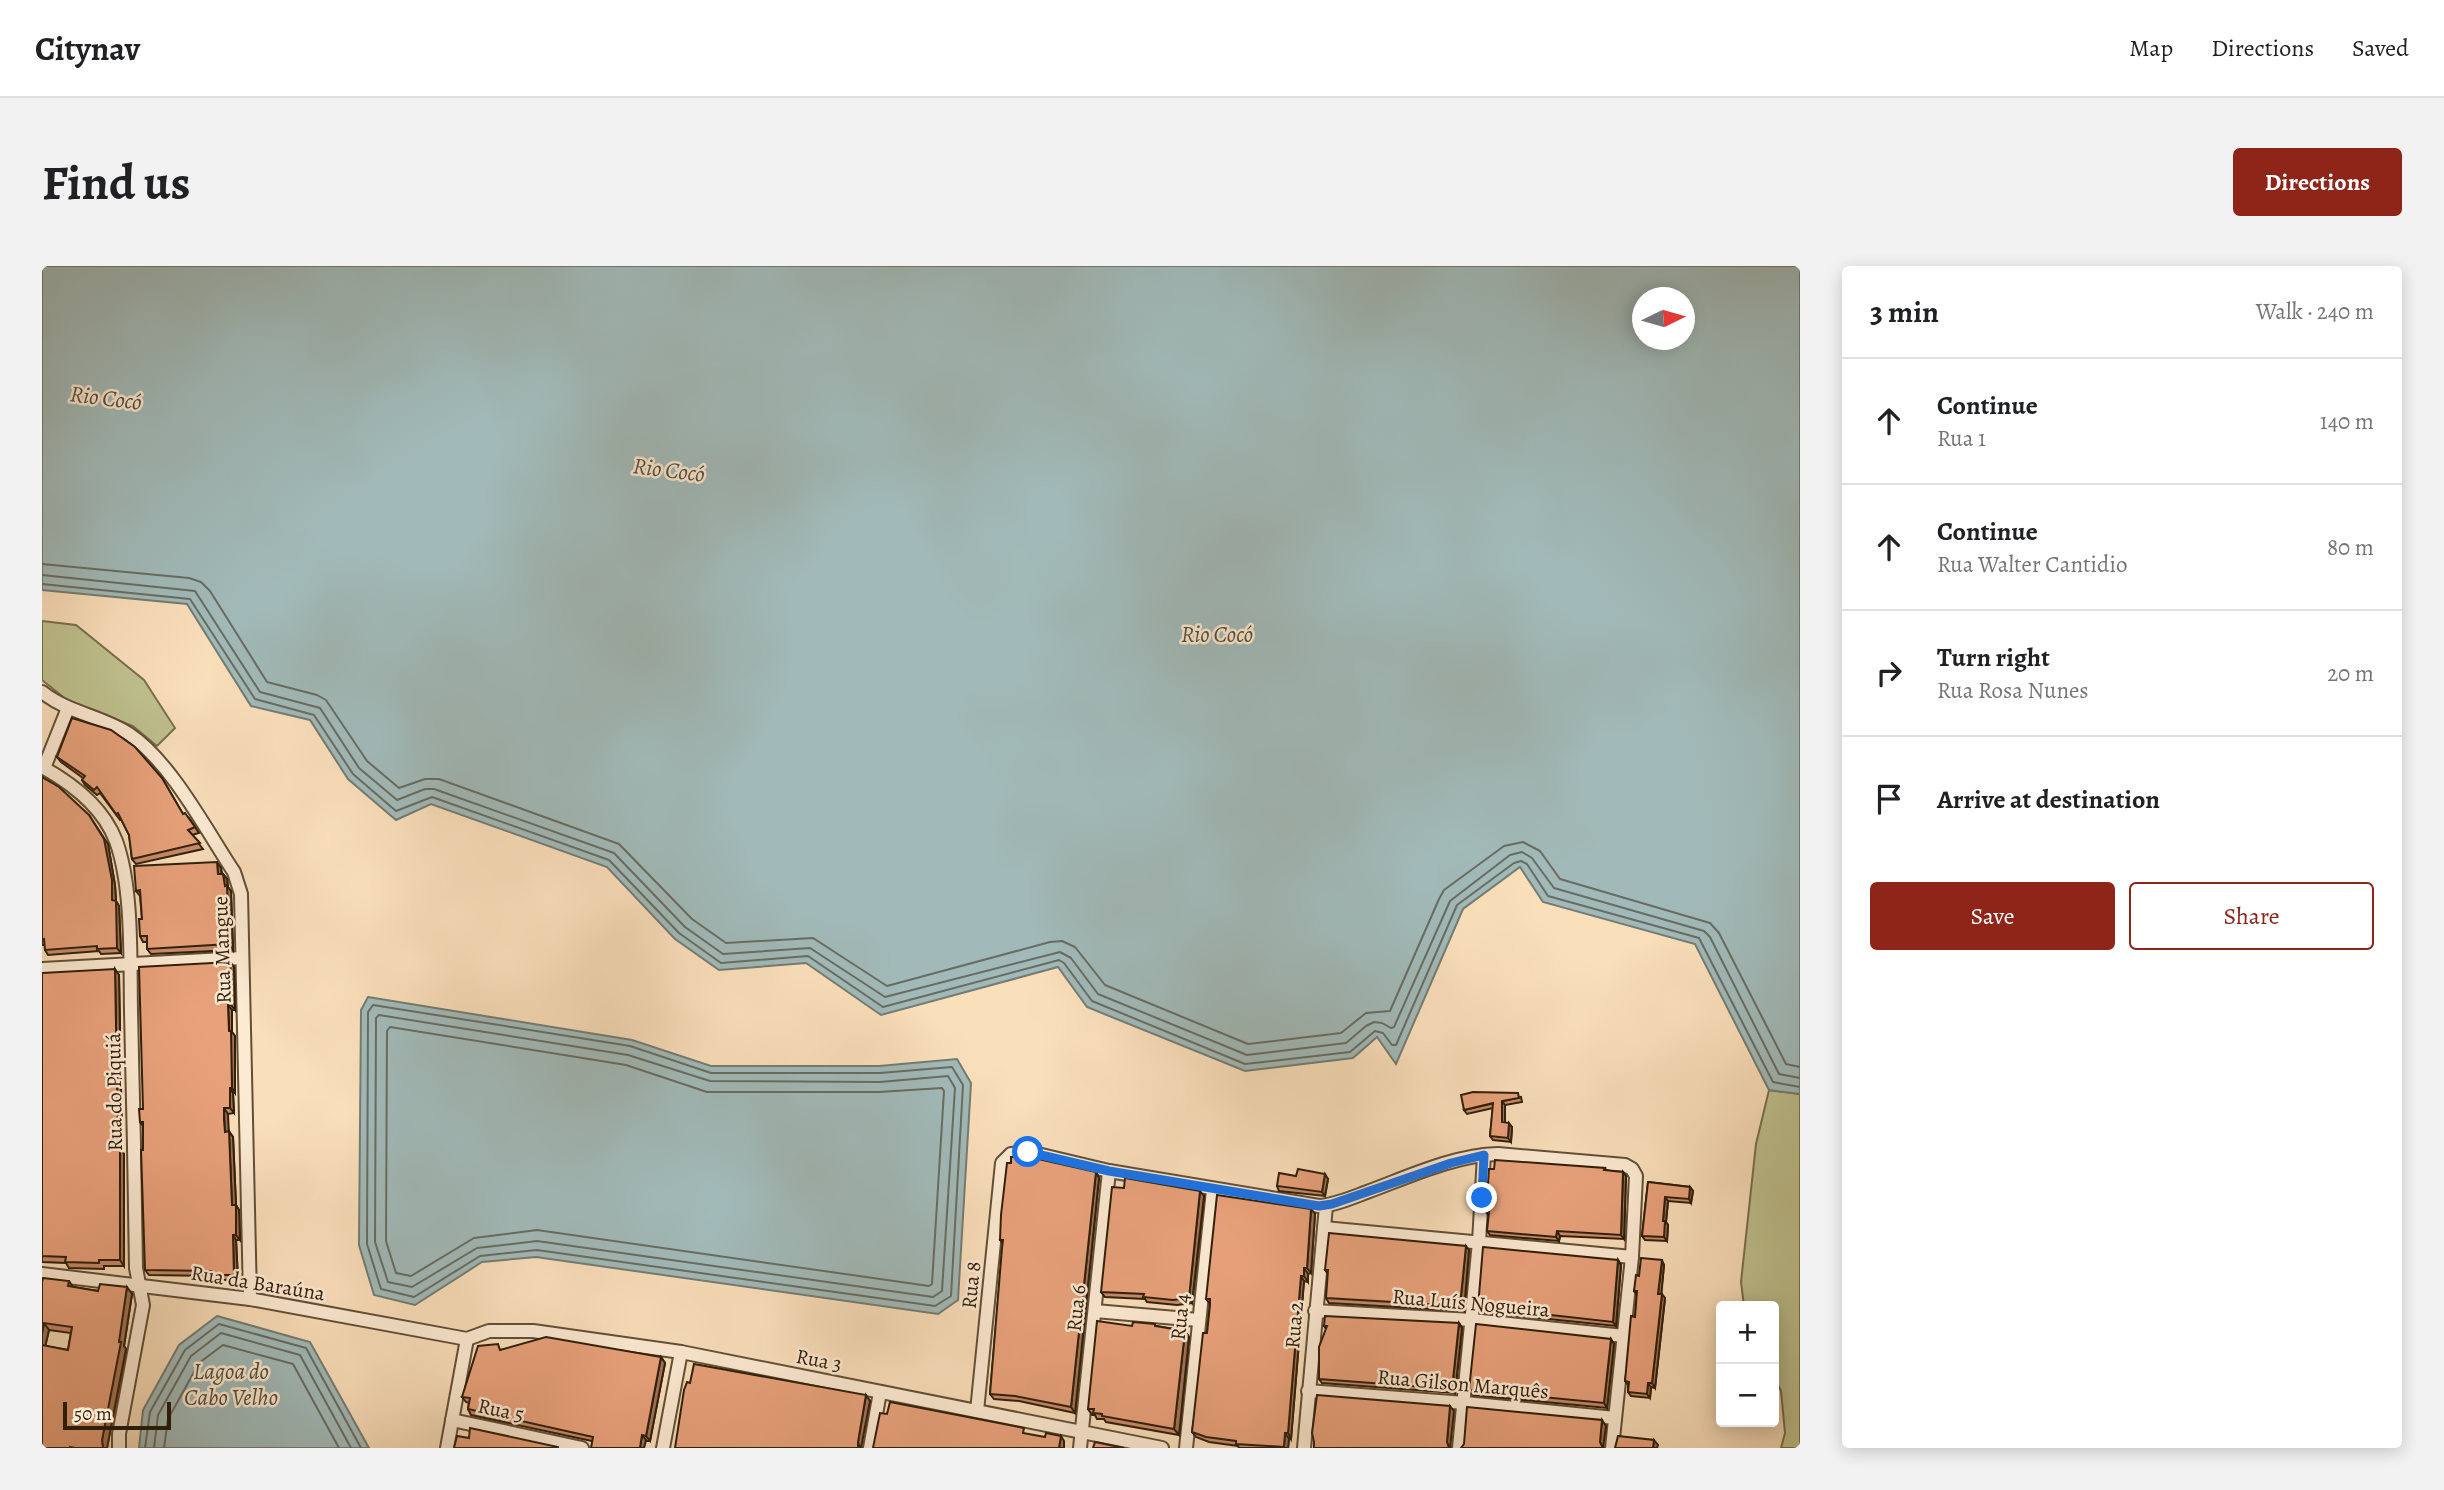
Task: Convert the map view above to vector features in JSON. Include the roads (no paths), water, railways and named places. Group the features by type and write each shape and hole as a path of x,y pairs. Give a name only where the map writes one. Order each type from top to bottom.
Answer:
{"street":[{"name":"Rua Mangue","path":"42,692 68,708 98,718 144,745 171,777 234,872 238,883 241,894 250,1299"},
{"path":"43,768 68,708"},
{"name":"Rua do Piquiá","path":"43,768 72,785 106,820 116,841 126,891 131,964 136,1268 143,1305 119,1434 119,1448"},
{"path":"42,969 242,958"},
{"name":"Rua 8","path":"978,1411 1002,1163 1011,1154 1028,1152 1109,1171"},
{"path":"1459,1448 1479,1242 1484,1155"},
{"path":"1109,1171 1311,1206 1326,1206 1451,1163 1484,1155 1625,1165 1632,1169 1637,1186 1612,1448"},
{"name":"Rua 6","path":"1080,1448 1109,1171"},
{"name":"Rua 4","path":"1186,1448 1213,1190"},
{"name":"Rua 2","path":"1304,1448 1326,1206"},
{"path":"1324,1228 1632,1257"},
{"name":"Rua da Baraúna","path":"42,1275 250,1299 467,1339"},
{"path":"1094,1311 1199,1320"},
{"name":"Rua Luís Nogueira","path":"1315,1311 1472,1320 1623,1336"},
{"name":"Rua 3","path":"467,1339 489,1331 533,1331 681,1352 1162,1448"},
{"path":"447,1448 467,1339"},
{"path":"663,1448 681,1352"},
{"name":"Rua Gilson Marquês","path":"1308,1391 1465,1402 1615,1418"},
{"path":"870,1448 880,1392"},
{"name":"Rua 5","path":"452,1420 574,1447"}],"water":[{"name":"Rio Cocó","path":"42,266 1800,266 1800,1094 1769,1090 1695,944 1543,902 1520,867 1463,909 1396,1064 1377,1037 1353,1058 1245,1071 1087,1007 1058,967 881,1015 806,963 719,970 675,939 607,867 431,804 396,820 348,779 310,720 251,706 187,604 42,590"},
{"path":"368,997 632,1040 711,1066 879,1066 957,1059 971,1083 958,1300 938,1314 536,1257 482,1262 415,1305 374,1295 359,1245 361,1010"},
{"name":"Lagoa do Cabo Velho","path":"217,1316 310,1342 369,1448 139,1448 143,1410 179,1345"}]}
